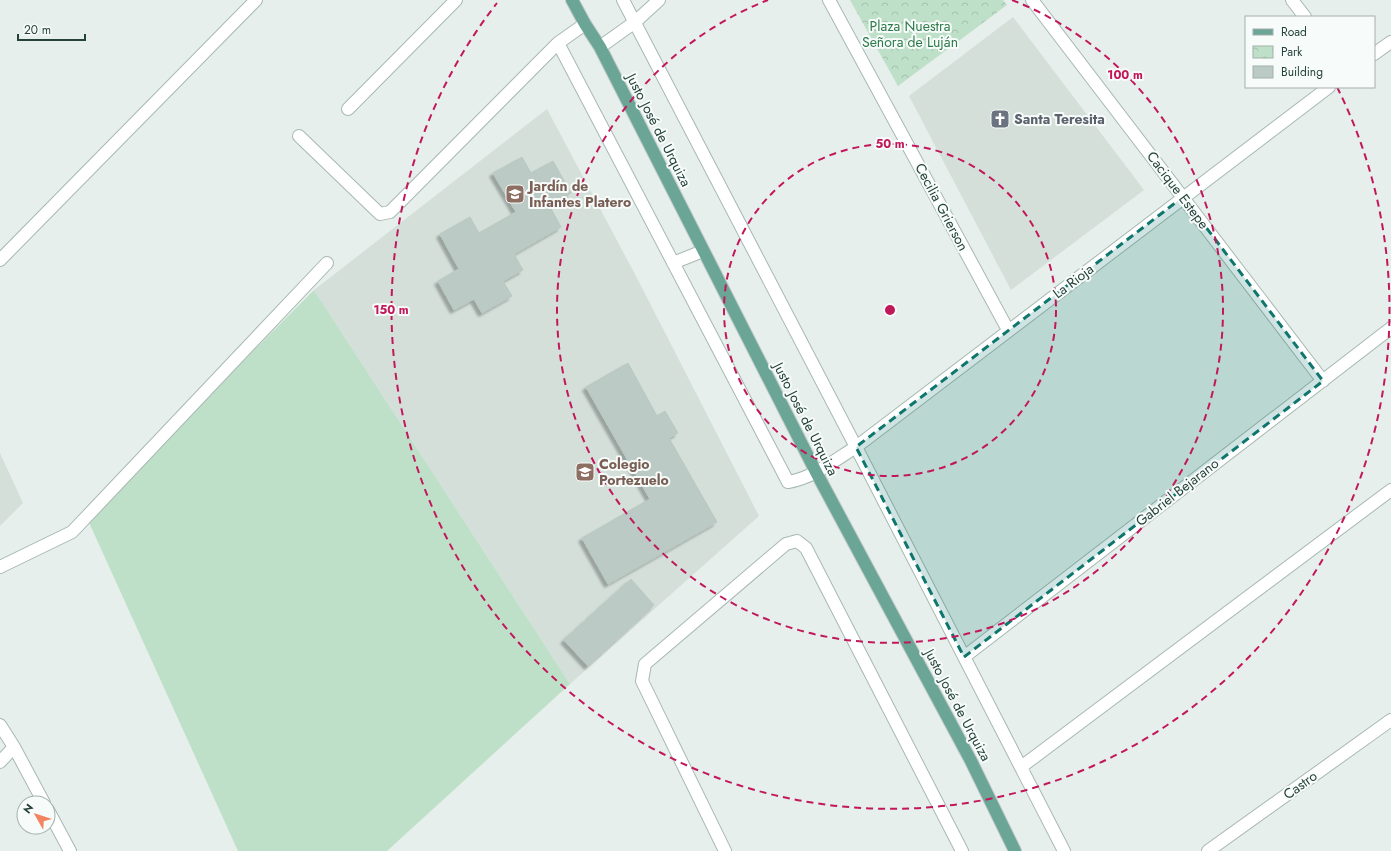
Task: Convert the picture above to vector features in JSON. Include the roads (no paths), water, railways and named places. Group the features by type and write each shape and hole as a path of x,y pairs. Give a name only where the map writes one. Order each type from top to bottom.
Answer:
{"main road":[{"name":"Justo José de Urquiza","path":"572,0 600,47 816,472 971,762 1015,851"}],"street":[{"path":"0,260 256,0"},
{"path":"348,109 456,0"},
{"path":"623,0 856,447 1064,851"},
{"path":"600,47 635,22 659,0"},
{"name":"Cecilia Grierson","path":"829,0 1008,330"},
{"name":"Cacique Estepe","path":"1032,0 1323,380"},
{"path":"1292,0 1304,16"},
{"path":"299,136 380,214 390,212 558,43 585,24"},
{"path":"1375,53 1391,42"},
{"path":"558,43 673,263 704,251"},
{"name":"La Rioja","path":"673,263 788,482 797,480 816,472 856,447 1328,88"},
{"path":"0,567 72,532 327,263"},
{"name":"Gabriel Bejarano","path":"964,657 1391,328"},
{"path":"1021,767 1391,490"},
{"path":"726,851 642,681 645,664 786,544 797,540 806,548 962,851"},
{"name":"Castro","path":"1208,851 1391,720"},
{"path":"0,725 14,747 40,795"},
{"path":"0,762 14,747"},
{"path":"56,825 70,851"}],"place":[{"name":"Santa Teresita","path":"1000,119"},
{"name":"Jardín de Infantes Platero","path":"515,194"},
{"name":"Colegio Portezuelo","path":"585,472"}],"park label":[{"name":"Plaza Nuestra Señora de Luján","path":"910,34"}]}
